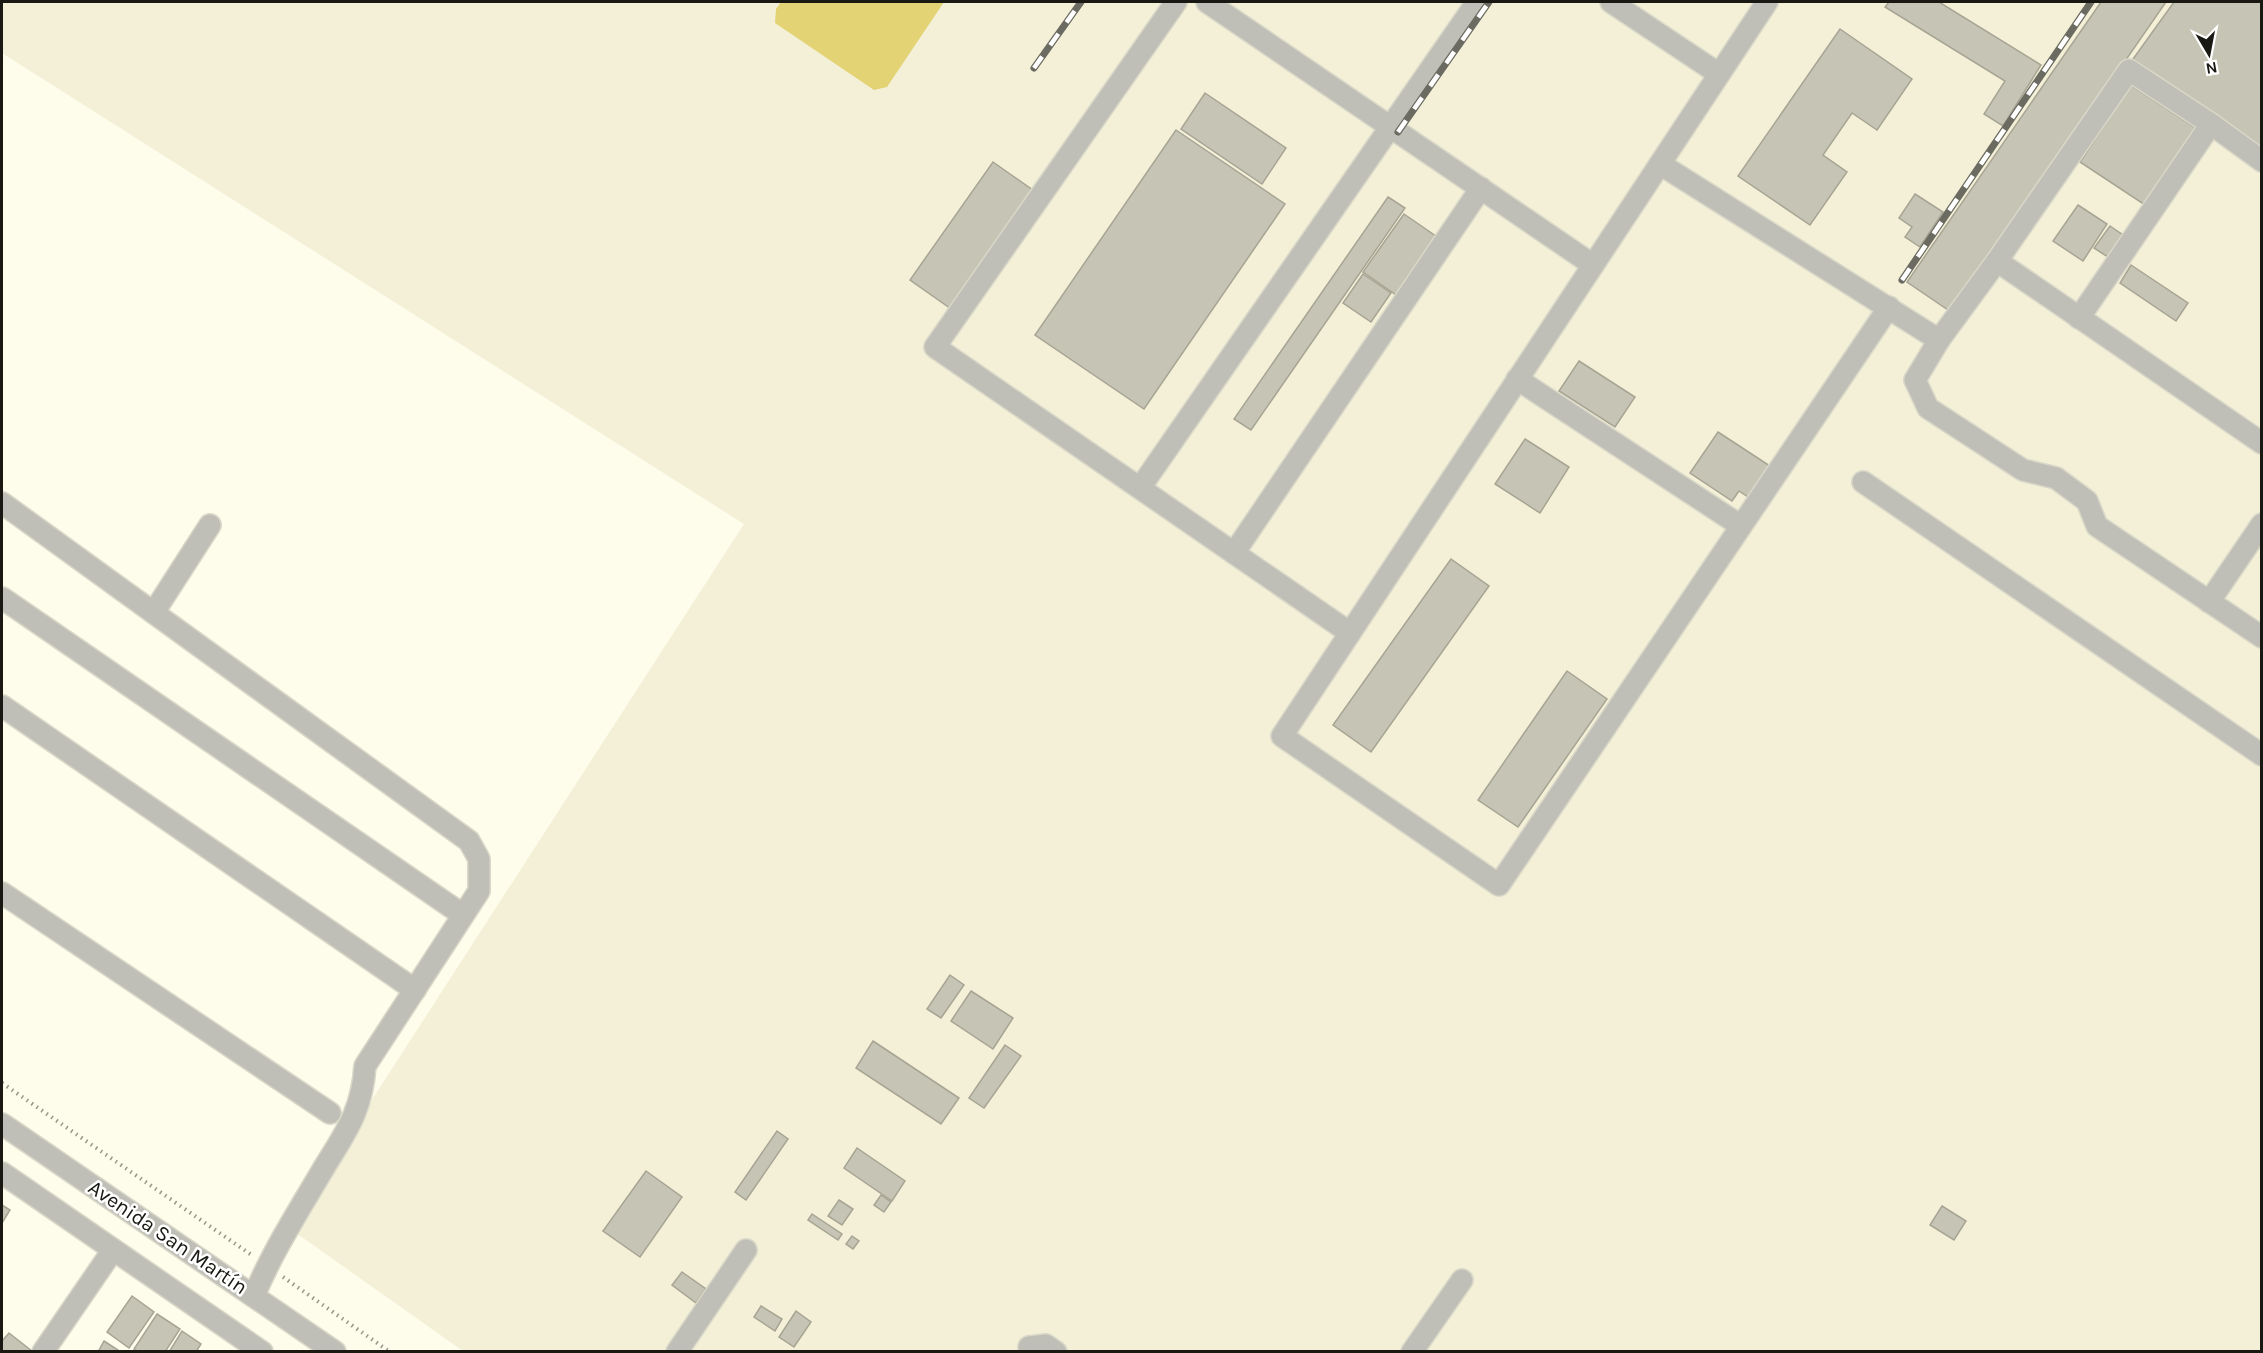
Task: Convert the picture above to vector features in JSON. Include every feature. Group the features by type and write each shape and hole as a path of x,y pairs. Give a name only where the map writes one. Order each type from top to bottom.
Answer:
{"street":[{"path":"1176,2 935,347 1350,633"},
{"path":"1207,2 1593,265"},
{"path":"1140,488 1476,2"},
{"path":"1611,2 1719,74"},
{"path":"1767,2 1282,736 1499,885 1889,307"},
{"path":"2262,161 2129,70 1997,261 1939,340 1914,380 1928,408 2023,470 2056,478 2087,501 2097,526 2262,637"},
{"path":"2079,318 2211,124"},
{"path":"1660,164 1939,340"},
{"path":"1234,553 1481,188"},
{"path":"1997,261 2262,443"},
{"path":"1517,379 1741,526"},
{"path":"1863,482 2262,755"},
{"path":"2,503 469,841 479,859 479,891 365,1066 364,1084 355,1116 267,1266 254,1296"},
{"path":"2209,602 2262,524"},
{"path":"154,612 210,525"},
{"path":"2,598 463,915"},
{"path":"2,706 415,990"},
{"path":"2,893 330,1113"},
{"name":"Avenida San Martín","path":"2,1124 335,1352"},
{"name":"Avenida San Martín","path":"2,1173 262,1352"},
{"path":"43,1352 113,1250"},
{"path":"678,1352 746,1250"},
{"path":"1412,1352 1462,1280"},
{"path":"1029,1347 1046,1344 1056,1352"}],"path":[{"path":"2,1083 390,1352"}],"shaded area":[{"path":"2,2 2261,2 2261,1351 463,1351 289,1228 744,524 2,53"},
{"path":"781,2 944,2 887,87 874,90 775,23 776,9"}],"building":[{"path":"1889,2 1939,2 2041,65 2003,126 1984,114 2005,81 1885,7"},
{"path":"2101,2 2166,2 1951,312 1907,282"},
{"path":"2174,2 2262,2 2262,148 2133,59"},
{"path":"1840,29 1912,79 1877,130 1852,113 1823,155 1847,172 1810,225 1738,176"},
{"path":"2131,85 2199,130 2148,207 2080,162"},
{"path":"1205,93 1286,148 1262,184 1181,129"},
{"path":"1176,130 1285,204 1144,409 1035,335"},
{"path":"993,162 1037,193 954,311 910,280"},
{"path":"1915,194 1943,212 1920,247 1905,237 1912,227 1899,218"},
{"path":"1388,197 1405,208 1251,430 1234,419"},
{"path":"2078,205 2107,224 2083,261 2053,241"},
{"path":"1404,214 1440,239 1399,297 1363,272"},
{"path":"2110,226 2126,237 2111,259 2094,248"},
{"path":"2131,265 2188,303 2176,321 2120,283"},
{"path":"1363,274 1391,293 1371,322 1343,303"},
{"path":"1579,361 1635,397 1615,427 1559,391"},
{"path":"1718,432 1770,466 1748,497 1739,491 1732,501 1690,473"},
{"path":"1525,439 1569,467 1540,513 1495,484"},
{"path":"1451,559 1489,586 1371,752 1333,725"},
{"path":"1567,671 1607,699 1518,827 1478,800"},
{"path":"950,975 964,985 941,1018 927,1009"},
{"path":"971,991 1013,1018 993,1049 951,1021"},
{"path":"873,1041 959,1098 941,1124 856,1068"},
{"path":"1005,1045 1021,1056 984,1108 969,1098"},
{"path":"777,1131 788,1139 746,1200 735,1192"},
{"path":"857,1148 905,1181 892,1201 844,1168"},
{"path":"646,1171 682,1197 640,1257 603,1231"},
{"path":"881,1195 891,1202 884,1212 874,1205"},
{"path":"839,1200 853,1209 842,1225 828,1216"},
{"path":"2,1205 10,1210 2,1223"},
{"path":"1942,1206 1966,1221 1954,1240 1930,1225"},
{"path":"812,1214 842,1234 838,1240 808,1220"},
{"path":"852,1236 859,1241 853,1249 846,1244"},
{"path":"682,1272 706,1289 696,1303 672,1285"},
{"path":"132,1296 154,1312 129,1348 107,1332"},
{"path":"761,1306 782,1319 775,1331 754,1317"},
{"path":"796,1311 811,1322 794,1347 779,1337"},
{"path":"157,1314 180,1329 165,1352 138,1352 134,1349"},
{"path":"182,1331 201,1344 196,1352 169,1352"},
{"path":"9,1333 32,1351 2,1352 2,1341"},
{"path":"104,1341 121,1352 98,1352"}],"railway":[{"path":"1034,68 1081,2"},
{"path":"1398,132 1489,2"},
{"path":"1902,280 2091,2"}]}
